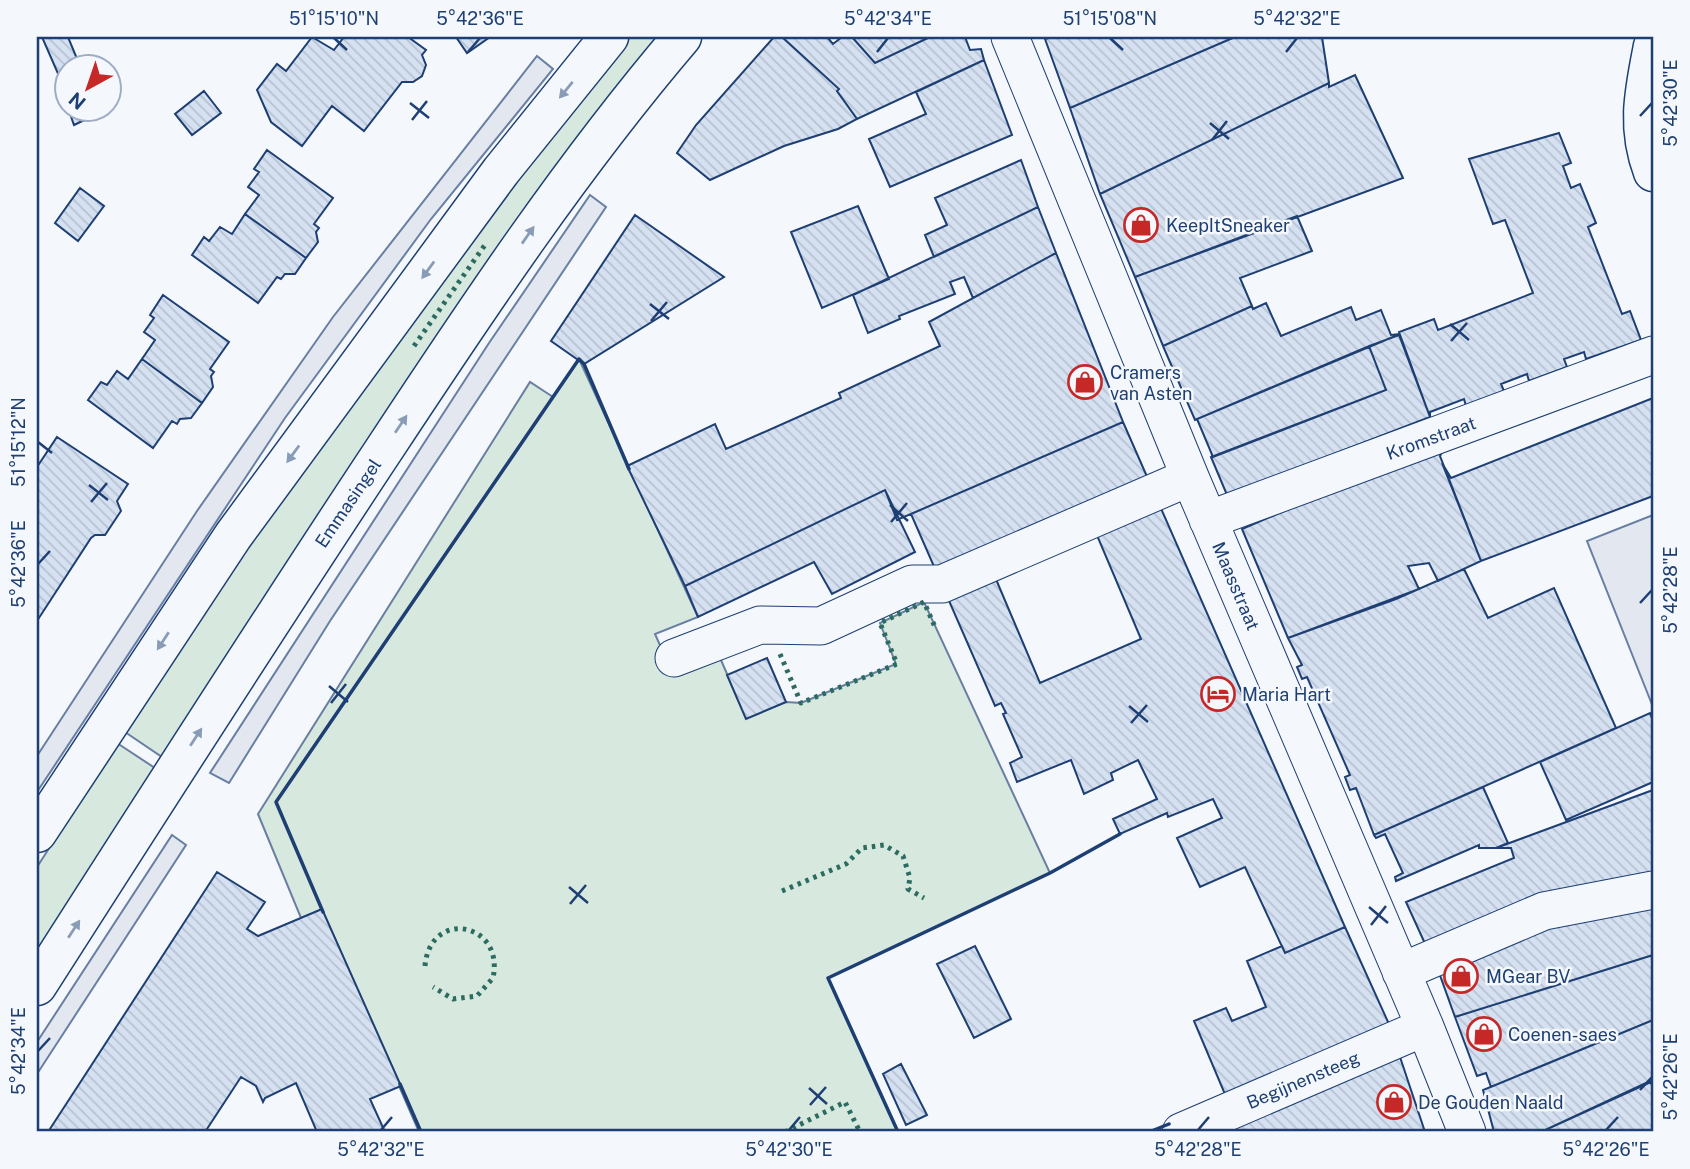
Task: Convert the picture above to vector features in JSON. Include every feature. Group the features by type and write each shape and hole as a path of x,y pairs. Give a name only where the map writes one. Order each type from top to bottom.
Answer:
{"street":[{"path":"37,833 233,536 501,171 609,37"},
{"name":"Emmasingel","path":"37,986 278,610 468,323 554,198 682,37"},
{"name":"Maasstraat","path":"1010,37 1190,477 1425,1027 1467,1132"},
{"path":"1653,46 1645,87 1642,143 1653,172"},
{"name":"Kromstraat","path":"1208,520 1653,355"},
{"path":"674,658 760,625 821,626 912,584 942,584 1190,477"},
{"path":"1401,972 1544,911 1653,890"},
{"name":"Begijnensteeg","path":"1181,1132 1425,1027"}],"shaded area":[{"path":"630,37 666,37 168,761 125,732 249,545 383,353"},
{"path":"537,56 553,69 431,219 285,418 37,792 37,756 197,511 333,317"},
{"path":"590,195 606,207 330,621 229,783 210,773 489,343"},
{"path":"579,359 698,617 655,634 671,670 718,653 746,718 786,702 801,703 896,664 880,623 924,602 1050,873 828,978 898,1132 419,1132 322,909 301,918 258,814 530,382 553,397"},
{"path":"1653,515 1653,707 1587,541"},
{"path":"117,743 161,772 37,962 37,867"},
{"path":"172,835 186,845 37,1074 37,1042"}],"building":[{"path":"42,37 68,37 74,52 52,52 52,60"},
{"path":"312,37 334,50 344,37 408,37 426,50 422,55 426,65 422,76 413,82 402,82 364,131 332,106 302,146 271,122 257,90 277,64 286,71"},
{"path":"456,37 490,37 467,53"},
{"path":"774,37 782,37 839,89 837,91 857,119 838,129 784,146 710,180 677,153 696,125"},
{"path":"782,37 827,37 833,44 842,37 852,37 875,63 930,37 965,37 970,50 981,49 984,60 857,119 837,91 839,89"},
{"path":"852,37 930,37 875,63"},
{"path":"1235,37 1070,108 1045,39"},
{"path":"1235,37 1322,37 1329,83 1100,194 1070,108"},
{"path":"984,60 1012,135 890,187 869,139 926,114 916,92"},
{"path":"1355,75 1403,178 1135,277 1100,194 1329,83 1329,87"},
{"path":"204,91 221,113 192,135 175,114"},
{"path":"1559,133 1571,163 1563,166 1571,188 1580,184 1596,223 1588,227 1622,314 1630,311 1641,340 1586,359 1584,352 1564,359 1567,367 1529,381 1527,374 1501,384 1504,391 1466,406 1464,399 1430,412 1430,417 1399,332 1434,319 1438,330 1533,293 1505,220 1493,224 1469,159"},
{"path":"267,150 333,198 314,224 319,228 316,232 318,242 306,258 245,214 259,195 248,187 259,172 254,169"},
{"path":"1021,160 1038,207 934,257 925,235 947,225 935,198"},
{"path":"80,188 104,206 78,241 55,223"},
{"path":"858,206 889,279 822,308 791,232"},
{"path":"1038,207 1056,253 973,298 964,277 950,282 955,294 899,316 900,319 868,333 853,295"},
{"path":"245,214 306,258 295,274 285,274 281,279 277,277 258,303 192,255 204,237 209,241 220,227 232,234"},
{"path":"635,215 724,277 584,364 551,341"},
{"path":"1297,216 1312,251 1240,278 1252,306 1163,346 1135,277"},
{"path":"1056,253 1123,422 897,520 885,490 685,586 627,466 715,424 726,449 841,398 839,393 940,346 929,322"},
{"path":"163,295 229,342 210,369 214,372 211,376 213,387 202,403 142,359 155,340 144,332 154,318 150,315"},
{"path":"1266,303 1281,336 1351,307 1356,320 1381,310 1391,335 1400,334 1195,420 1163,346 1252,306 1253,309"},
{"path":"1399,335 1430,417 1227,495 1211,457 1386,390 1369,346"},
{"path":"1369,346 1386,390 1213,457 1197,419"},
{"path":"142,359 202,403 191,418 180,419 177,424 172,421 153,448 88,400 101,382 107,385 117,371 128,379"},
{"path":"1653,398 1653,496 1481,561 1442,463 1451,478"},
{"path":"1123,422 1345,927 1285,953 1245,867 1200,887 1177,838 1222,818 1213,799 1168,817 1167,813 1120,834 1113,819 1157,799 1138,760 1111,773 1113,780 1084,794 1071,760 1017,782 1010,763 1022,757 1003,714 1006,713 1001,703 995,706 911,514","holes":["1085,507 1141,639 1040,683 984,551"]},
{"path":"57,437 128,484 117,501 121,511 105,535 91,538 37,621 37,467"},
{"path":"1442,452 1440,456 1481,561 1438,581 1429,563 1408,566 1419,589 1288,638 1242,529 1348,484"},
{"path":"885,490 915,552 832,594 814,562 698,617 685,586"},
{"path":"1464,569 1488,618 1554,588 1616,728 1374,835 1356,788 1350,790 1345,777 1350,775 1307,677 1302,679 1297,667 1302,665 1288,638 1396,599"},
{"path":"767,658 786,702 746,719 727,675"},
{"path":"1650,713 1653,721 1653,782 1566,820 1540,762"},
{"path":"1483,787 1508,843 1496,848 1479,848 1479,845 1396,881 1395,877 1403,873 1385,834 1376,838 1374,835"},
{"path":"1653,790 1653,883 1427,948 1406,902 1514,858 1511,848 1496,848"},
{"path":"217,872 265,902 247,929 258,936 322,909 401,1086 370,1099 385,1132 317,1132 296,1083 265,1098 263,1102 256,1086 241,1077 205,1132 48,1132"},
{"path":"1653,883 1653,955 1455,1017 1437,967"},
{"path":"1345,927 1393,1033 1227,1099 1194,1021 1226,1008 1232,1021 1266,1007 1247,961 1282,946 1285,953"},
{"path":"975,946 1011,1019 974,1038 937,964"},
{"path":"1653,955 1653,1020 1491,1087 1486,1073 1477,1076 1455,1017"},
{"path":"1653,1020 1653,1081 1541,1132 1494,1132 1483,1090"},
{"path":"1398,1051 1425,1132 1187,1132"},
{"path":"901,1064 927,1115 906,1125 883,1074"},
{"path":"1650,1081 1653,1087 1653,1132 1541,1132"}],"hedge":[{"path":"414,346 487,242"},
{"path":"780,654 801,703 897,664 880,623 924,602 935,627"},
{"path":"782,891 846,864 862,848 884,845 903,856 910,878 908,889 924,898"},
{"path":"425,966 430,948 439,936 452,930 465,929 478,934 488,944 494,959 493,978 477,996 453,999 433,987"},
{"path":"785,1132 845,1102 860,1132"}],"wall":[{"path":"323,912 276,802 579,359 584,364 629,469"},
{"path":"898,1132 828,978 1050,873 1120,834"},
{"path":"400,1084 421,1132"},
{"path":"1149,1132 1169,1124"}],"place":[{"name":"KeepItSneaker","path":"1141,225"},
{"name":"Cramers van Asten","path":"1085,382"},
{"name":"Maria Hart","path":"1218,694"},
{"name":"MGear BV","path":"1461,976"},
{"name":"Coenen-saes","path":"1484,1034"},
{"name":"De Gouden Naald","path":"1394,1102"}]}
